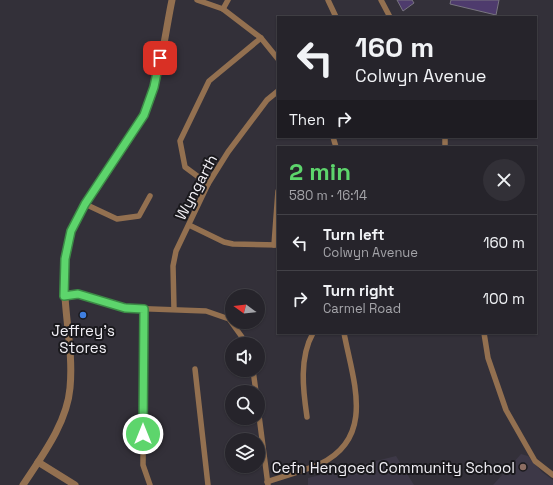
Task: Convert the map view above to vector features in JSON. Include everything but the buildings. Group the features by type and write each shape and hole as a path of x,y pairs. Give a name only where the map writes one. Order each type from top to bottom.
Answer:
{"street":[{"path":"23,485 38,462 62,419 70,389 71,358 64,296 65,259 71,231 85,204 144,115 154,87 172,0"},
{"path":"197,0 223,9 261,38 277,58"},
{"path":"223,9 228,0"},
{"path":"328,0 336,16"},
{"path":"381,0 389,16"},
{"path":"208,184 185,167 180,141 209,81 261,38"},
{"name":"Wyngarth","path":"174,309 174,260 176,251 208,184 228,152 267,100 277,93"},
{"path":"85,204 117,219 139,216 150,196"},
{"path":"189,225 224,242 233,244 276,245 277,218"},
{"path":"64,296 78,294 125,308 206,311 229,319 242,337"},
{"path":"144,309 143,465 150,485"},
{"path":"307,417 304,396 305,355 313,334"},
{"path":"260,425 268,484 320,464 343,449 356,421 357,405 344,334"},
{"path":"484,334 488,358 506,410 535,461 553,475"},
{"path":"196,369 208,485"},
{"path":"38,462 75,485"}],"shaded area":[{"name":"Cefn Hengoed Community School","path":"521,454 528,456 542,472 553,480 553,485 493,485"},
{"path":"396,456 414,485 308,485 308,478"}],"place":[{"name":"Jeffrey's Stores","path":"83,315"},
{"name":"Cefn Hengoed Community School","path":"523,467"}],"route":[{"path":"143,434 144,309 125,308 78,294 64,296 65,259 71,231 85,204 144,115 154,87 160,58"}]}
